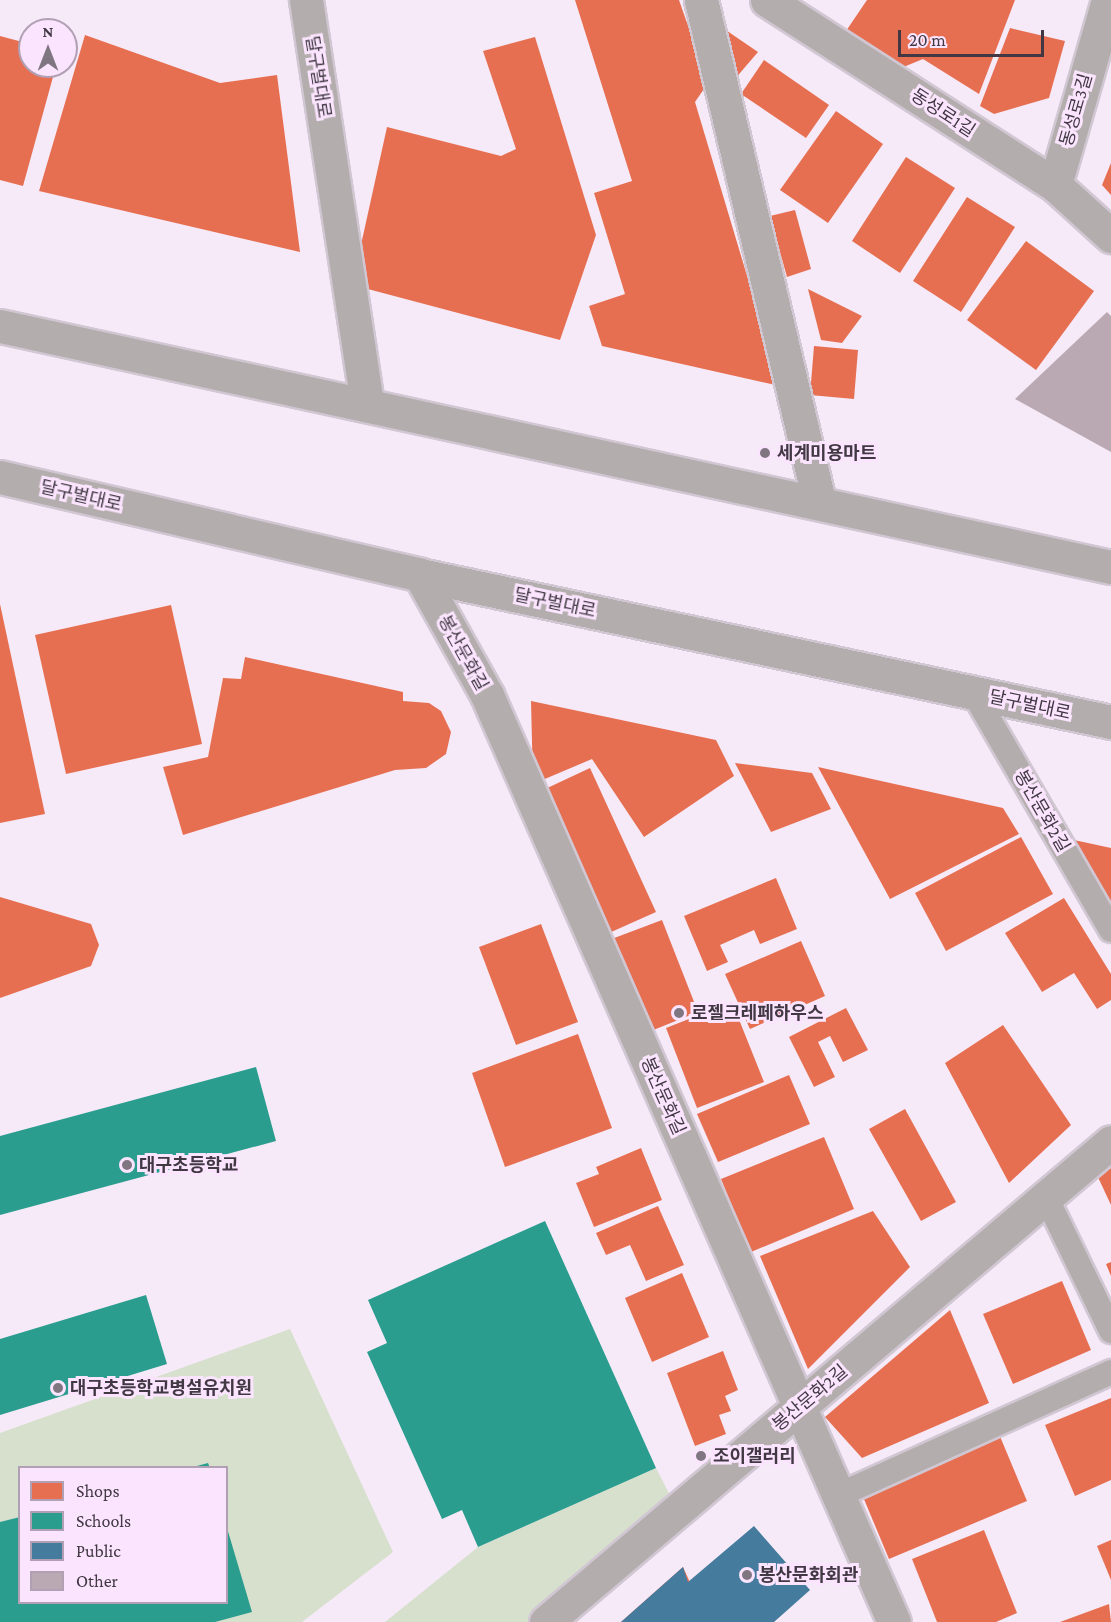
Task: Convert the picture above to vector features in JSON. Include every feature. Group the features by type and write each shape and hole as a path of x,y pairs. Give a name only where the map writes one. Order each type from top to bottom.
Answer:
{"main road":[{"name":"동성로1길","path":"768,0 1055,185 1111,236"},
{"path":"0,326 819,501 1111,567"},
{"name":"달구벌대로","path":"0,477 420,575 1111,722"},
{"name":"봉산문화2길","path":"546,1622 1111,1142"}],"street":[{"name":"달구벌대로","path":"306,0 367,404"},
{"path":"701,0 819,501"},
{"name":"동성로3길","path":"1055,185 1108,0"},
{"name":"봉산문화길","path":"420,575 487,694 894,1622"}],"lane":[{"name":"봉산문화2길","path":"973,692 1111,930"},
{"path":"1046,1197 1111,1331"},
{"path":"839,1495 1111,1372"}],"green space":[{"path":"290,1329 393,1552 302,1622 0,1622 0,1433"},
{"path":"656,1468 675,1505 542,1622 385,1622 478,1547"}],"building: Shops":[{"path":"575,0 679,0 708,83 695,102 780,386 602,346 589,306 625,294 594,193 632,181"},
{"path":"867,0 1015,0 979,94 923,59 901,68 846,31"},
{"path":"714,22 758,52 734,80"},
{"path":"1010,28 1065,41 1049,98 994,114 980,106"},
{"path":"85,35 220,83 277,75 300,252 39,191 72,78 78,78 78,59"},
{"path":"0,36 18,41 18,78 53,78 23,186 0,180"},
{"path":"535,37 596,235 560,340 364,288 355,272 387,127 501,156 516,149 483,51"},
{"path":"764,60 829,105 806,138 741,94"},
{"path":"836,111 883,144 828,223 780,190"},
{"path":"906,157 955,188 900,273 852,241"},
{"path":"1111,163 1111,195 1102,185"},
{"path":"967,197 1015,227 961,312 913,281"},
{"path":"795,210 811,269 787,277 770,216"},
{"path":"1026,241 1094,291 1036,370 967,320"},
{"path":"808,289 862,316 842,343 821,340"},
{"path":"814,346 858,350 854,399 810,395"},
{"path":"0,604 45,814 0,823"},
{"path":"171,605 202,744 66,774 35,635"},
{"path":"245,657 403,692 403,701 429,703 441,711 451,732 446,754 426,768 395,770 183,835 163,767 208,757 223,678 241,679"},
{"path":"531,701 716,740 734,776 644,837 592,759 533,784"},
{"path":"735,763 812,773 831,809 771,832"},
{"path":"818,767 1003,808 1019,834 890,899"},
{"path":"590,768 656,912 609,933 543,790"},
{"path":"1021,837 1053,894 946,951 915,893"},
{"path":"1074,840 1111,848 1111,922 1072,853"},
{"path":"776,878 797,929 760,944 754,930 720,945 728,962 707,971 684,916"},
{"path":"0,897 91,924 99,945 91,966 0,998"},
{"path":"1064,898 1111,974 1111,1000 1097,1009 1074,973 1042,992 1005,933"},
{"path":"662,920 698,1012 646,1033 609,940"},
{"path":"541,924 578,1022 516,1045 479,947"},
{"path":"801,941 825,996 750,1029 725,974"},
{"path":"732,1002 764,1082 697,1108 666,1028"},
{"path":"846,1008 868,1050 843,1062 830,1036 818,1042 835,1077 814,1087 789,1037"},
{"path":"1003,1025 1071,1125 1009,1183 945,1063"},
{"path":"578,1034 612,1128 505,1167 472,1073"},
{"path":"789,1075 810,1124 718,1162 697,1114"},
{"path":"905,1109 956,1202 921,1221 869,1129"},
{"path":"824,1137 854,1209 751,1252 721,1179"},
{"path":"641,1148 662,1200 594,1227 576,1183 599,1174 596,1167"},
{"path":"1111,1168 1111,1205 1097,1175"},
{"path":"658,1206 684,1265 646,1281 630,1245 606,1255 596,1233"},
{"path":"873,1211 910,1267 808,1369 760,1256"},
{"path":"1111,1262 1111,1276 1106,1264"},
{"path":"682,1273 709,1337 652,1362 625,1298"},
{"path":"1062,1281 1091,1350 1013,1384 983,1314"},
{"path":"950,1310 989,1403 862,1458 825,1417"},
{"path":"723,1351 738,1390 725,1396 731,1411 719,1415 726,1434 695,1446 667,1373"},
{"path":"1111,1398 1111,1480 1075,1496 1045,1425"},
{"path":"999,1434 1027,1501 889,1559 861,1492"},
{"path":"984,1530 1017,1613 996,1622 937,1622 912,1559"},
{"path":"1111,1540 1111,1580 1097,1546"},
{"path":"683,1567 708,1622 621,1622"},
{"path":"1109,1604 1111,1622 1060,1622"}],"building: Schools":[{"path":"256,1067 276,1141 0,1215 0,1136"},
{"path":"545,1221 656,1468 478,1547 462,1510 442,1519 367,1352 387,1343 368,1300"},
{"path":"146,1295 167,1364 0,1415 0,1339"},
{"path":"18,1518 18,1604 228,1604 228,1531 252,1612 215,1622 0,1622 0,1522"}],"building: Public":[{"name":"봉산문화회관","path":"754,1526 810,1590 774,1622 621,1622 683,1567 688,1582"}],"building: Other":[{"path":"1107,312 1111,316 1111,452 1015,399"}],"place":[{"name":"세계미용마트","path":"765,453"},
{"name":"로젤크레페하우스","path":"679,1013"},
{"name":"대구초등학교","path":"127,1165"},
{"name":"대구초등학교병설유치원","path":"58,1388"},
{"name":"조이갤러리","path":"701,1456"},
{"name":"봉산문화회관","path":"747,1575"}]}
